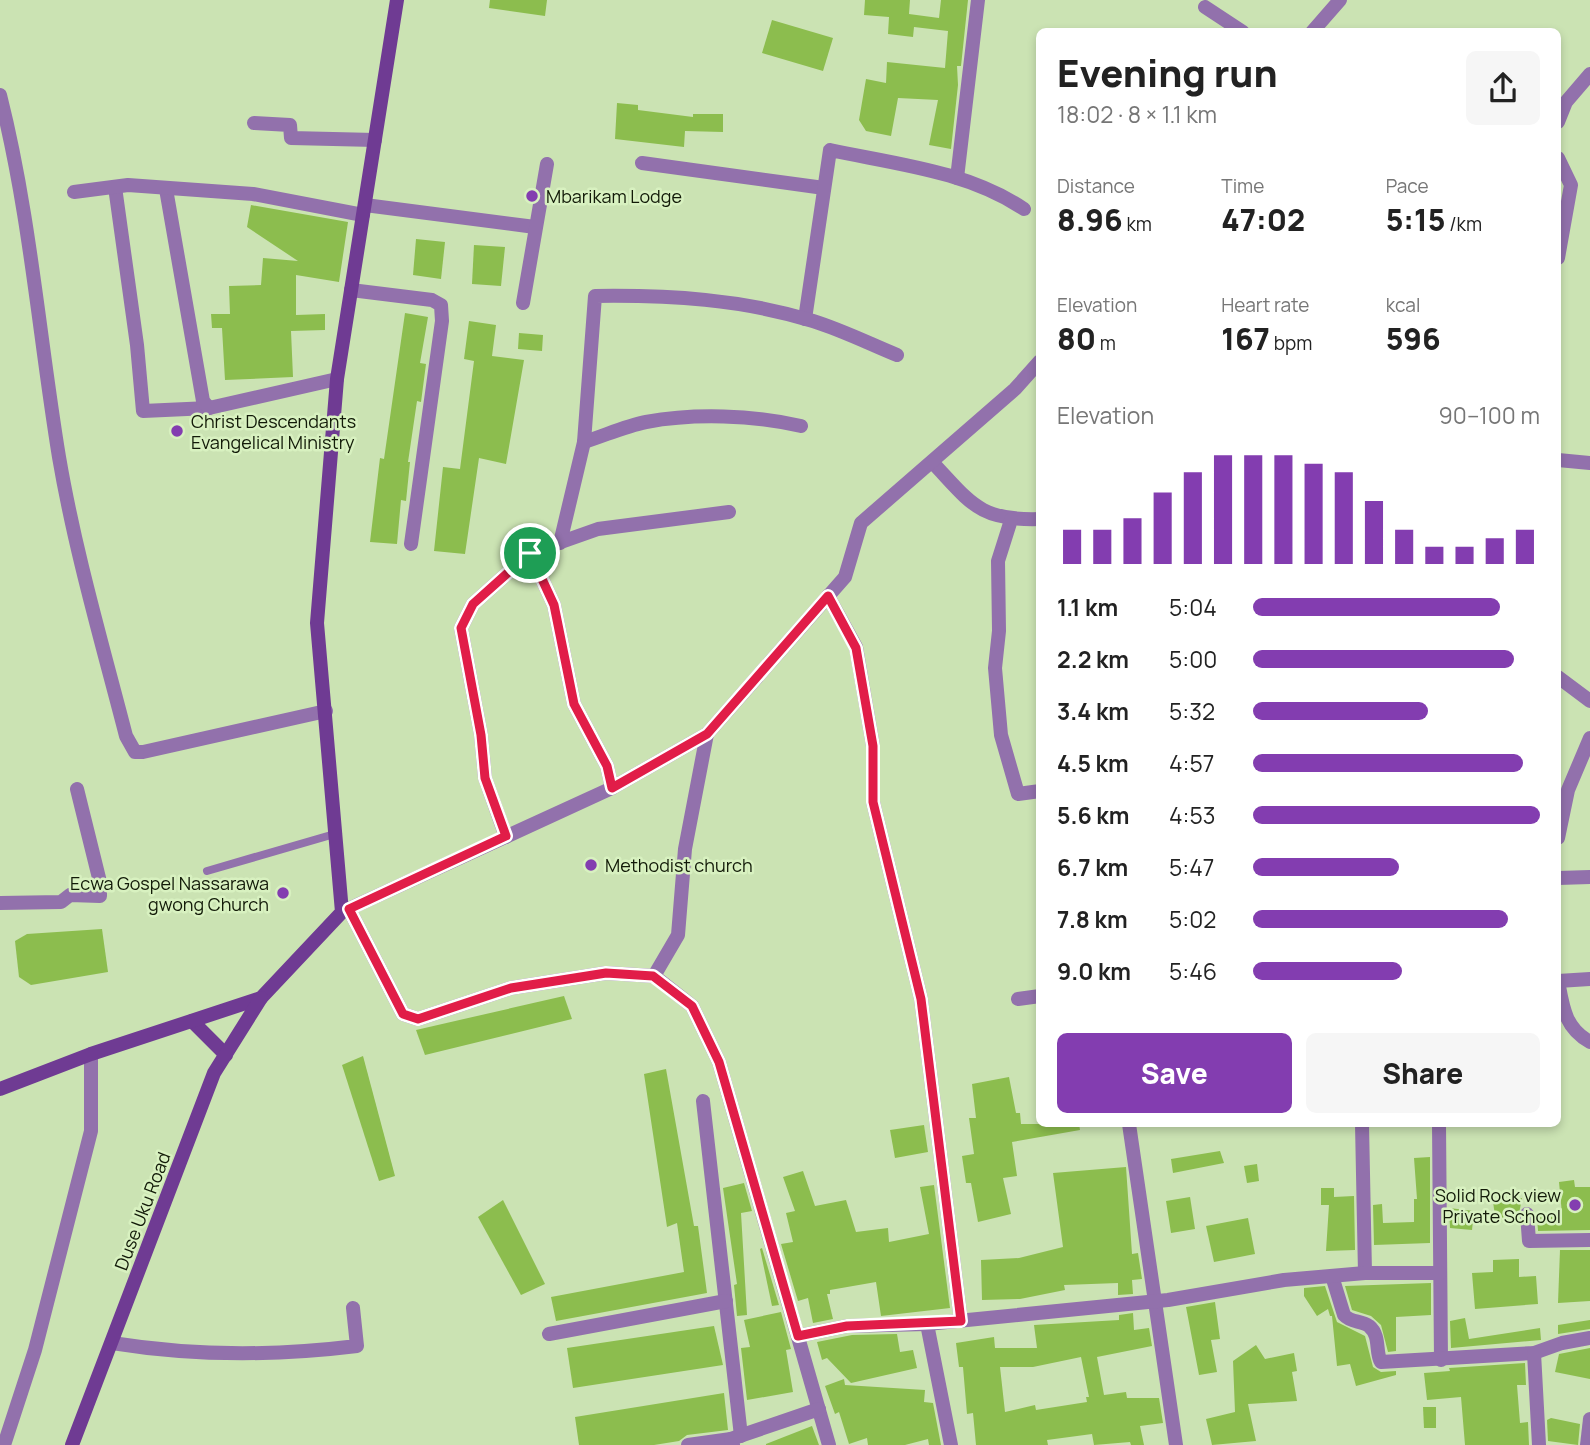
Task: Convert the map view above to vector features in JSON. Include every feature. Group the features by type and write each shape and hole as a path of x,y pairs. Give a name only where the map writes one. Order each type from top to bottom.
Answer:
{"street":[{"path":"397,0 337,380 317,623 346,911 403,1014 418,1019 511,988 606,973 653,976 692,1006 719,1062 829,1445"},
{"path":"957,178 978,0"},
{"path":"1316,28 1340,0"},
{"path":"1205,7 1237,28"},
{"path":"1561,114 1566,102 1590,74"},
{"path":"0,95 31,244 60,458 82,566 126,736 135,752 143,752 326,711"},
{"path":"254,123 290,125 291,138 375,140"},
{"path":"805,319 830,150 957,178 1007,198 1024,209"},
{"path":"642,163 824,188"},
{"path":"523,303 547,164"},
{"path":"1561,164 1571,185 1561,241"},
{"path":"115,187 137,345 143,411 209,408 337,380"},
{"path":"74,192 115,187 253,194 364,210 535,227"},
{"path":"166,189 203,401 209,408"},
{"path":"351,290 432,300 441,305 443,321 411,544"},
{"path":"560,542 584,442 595,296 671,295 749,305 805,319 897,355"},
{"path":"346,911 612,788 707,734 845,577 861,523 933,463 1015,389 1036,365"},
{"path":"584,442 644,422 680,419 763,418 801,426"},
{"path":"1561,460 1590,463"},
{"path":"933,463 975,507 1011,520 1036,519"},
{"path":"506,836 485,778 481,735 461,628 473,604 530,553 560,542 598,529 729,512"},
{"path":"1011,520 998,561 999,631 995,668 1001,735 1018,794 1036,792"},
{"path":"530,553 554,605 574,704 607,766 612,788"},
{"path":"828,596 856,648 873,746 873,802 921,999 961,1321"},
{"path":"1561,679 1590,701"},
{"path":"653,976 678,935 685,849 707,734"},
{"path":"1561,808 1563,788 1590,738"},
{"path":"0,903 61,902 70,895 100,896 100,882 77,789"},
{"path":"1561,878 1590,877"},
{"name":"Duse Uku Road","path":"72,1445 214,1073 261,998 346,911"},
{"path":"1561,981 1590,979"},
{"path":"1018,999 1036,997"},
{"path":"0,1089 91,1054 261,998"},
{"path":"192,1021 226,1055"},
{"path":"1561,1023 1590,1042"},
{"path":"4,1445 34,1350 91,1131 91,1054"},
{"path":"703,1101 726,1301 735,1440"},
{"path":"1129,1127 1176,1445"},
{"path":"1362,1127 1365,1273"},
{"path":"1439,1127 1441,1360"},
{"path":"1527,1214 1530,1241 1590,1240"},
{"path":"798,1336 847,1326 927,1324 1155,1301 1284,1280 1365,1273 1440,1273"},
{"path":"1332,1276 1347,1319 1363,1323 1378,1339 1380,1362 1534,1353 1562,1343 1590,1338"},
{"path":"549,1334 726,1301"},
{"path":"112,1343 146,1348 286,1354 357,1346 353,1308"},
{"path":"927,1324 951,1445"},
{"path":"1534,1353 1539,1445"},
{"path":"688,1445 735,1440 819,1409"},
{"path":"1587,1445 1590,1419"}],"lane":[{"path":"206,871 338,833"}],"building":[{"path":"490,0 547,0 545,16 489,8"},
{"path":"865,0 910,0 909,14 939,18 941,0 968,0 961,66 957,66 958,85 951,149 929,145 938,100 898,98 891,136 866,131 859,120 866,79 886,83 887,62 945,68 948,31 914,27 913,37 888,34 889,17 864,15"},
{"path":"772,20 833,38 823,71 762,53"},
{"path":"617,103 638,105 638,110 693,117 693,114 723,114 723,132 685,131 684,147 615,139"},
{"path":"251,205 348,222 339,282 296,275 296,315 325,314 325,330 291,331 293,377 225,380 222,328 212,328 211,314 230,314 229,286 261,285 263,258 298,261 247,227"},
{"path":"416,239 445,242 441,279 413,275"},
{"path":"474,245 505,247 501,286 472,284"},
{"path":"405,313 428,317 420,363 426,364 421,402 417,401 408,462 406,501 401,500 397,544 370,542 380,458 384,459"},
{"path":"469,321 496,325 492,356 524,360 506,464 479,458 465,554 434,551 443,467 460,469 474,361 464,359"},
{"path":"519,333 543,335 542,351 518,349"},
{"path":"102,929 108,972 31,985 19,977 15,941 27,934"},
{"path":"564,996 572,1019 425,1055 416,1030"},
{"path":"363,1056 395,1176 379,1181 342,1065"},
{"path":"666,1069 694,1226 698,1226 707,1293 556,1321 551,1297 684,1272 677,1223 667,1227 644,1074"},
{"path":"1009,1077 1016,1113 1020,1113 1021,1124 1036,1124 1036,1127 1080,1127 1080,1130 1012,1142 1017,1176 1003,1178 1011,1214 978,1222 971,1183 966,1183 962,1156 974,1154 969,1118 976,1118 972,1084"},
{"path":"924,1125 928,1152 895,1158 890,1130"},
{"path":"1220,1151 1224,1163 1173,1173 1171,1159"},
{"path":"1430,1157 1430,1243 1374,1245 1373,1205 1382,1204 1383,1223 1414,1222 1414,1199 1417,1199 1414,1158"},
{"path":"1257,1164 1259,1181 1247,1183 1244,1166"},
{"path":"1126,1167 1132,1254 1138,1253 1142,1279 1132,1280 1133,1294 1118,1295 1118,1283 1064,1285 1065,1290 1020,1299 982,1300 981,1260 1019,1258 1063,1247 1053,1173"},
{"path":"803,1171 815,1206 846,1200 856,1232 888,1228 889,1242 929,1234 920,1187 934,1185 950,1308 881,1316 876,1282 830,1290 830,1294 827,1294 833,1319 813,1323 808,1298 798,1301 781,1244 793,1242 786,1213 795,1211 783,1177"},
{"path":"1574,1180 1575,1187 1590,1187 1590,1230 1538,1231 1537,1217 1562,1214 1559,1182"},
{"path":"744,1183 752,1211 741,1213 747,1315 737,1316 734,1285 737,1284 723,1188"},
{"path":"1321,1188 1334,1188 1334,1197 1354,1196 1355,1250 1326,1251 1329,1205 1321,1205"},
{"path":"1190,1197 1195,1229 1171,1233 1166,1201"},
{"path":"1522,1198 1518,1219 1496,1222 1493,1202"},
{"path":"503,1200 545,1284 521,1295 478,1217"},
{"path":"1449,1208 1474,1211 1472,1230 1450,1228"},
{"path":"1248,1218 1255,1254 1214,1262 1206,1226"},
{"path":"762,1248 779,1305 772,1306 760,1249"},
{"path":"1560,1250 1590,1250 1590,1301 1558,1303"},
{"path":"1519,1259 1519,1277 1536,1276 1538,1304 1475,1309 1472,1273 1493,1272 1493,1260"},
{"path":"1431,1283 1431,1315 1396,1317 1396,1351 1388,1352 1381,1325 1371,1316 1352,1310 1345,1286"},
{"path":"1325,1286 1337,1322 1365,1336 1373,1367 1381,1372 1396,1371 1396,1375 1356,1386 1350,1364 1337,1366 1332,1316 1328,1309 1317,1316 1304,1296 1304,1288"},
{"path":"1215,1302 1220,1339 1211,1340 1217,1372 1199,1375 1186,1307"},
{"path":"781,1312 791,1349 786,1350 793,1392 747,1400 741,1348 750,1347 744,1320"},
{"path":"1133,1313 1134,1330 1149,1328 1152,1346 1097,1357 1104,1395 1126,1392 1127,1398 1159,1398 1163,1423 1140,1426 1144,1445 1131,1445 1130,1442 1094,1445 1092,1434 1047,1440 1048,1445 976,1445 973,1413 967,1414 963,1367 959,1367 956,1343 994,1337 995,1348 1037,1348 1034,1325 1119,1320 1119,1315","holes":["1081,1357 1089,1397 1086,1397 1087,1402 1036,1410 1035,1405 1005,1412 1000,1367 1033,1367"]},
{"path":"1465,1318 1469,1339 1540,1328 1541,1340 1451,1348 1450,1321"},
{"path":"1590,1320 1590,1329 1558,1334 1558,1325"},
{"path":"714,1326 723,1365 573,1388 567,1348"},
{"path":"897,1334 900,1352 913,1350 917,1368 851,1383 827,1358 822,1360 817,1342 852,1335"},
{"path":"1256,1345 1265,1359 1294,1353 1297,1371 1292,1372 1297,1401 1248,1404 1256,1441 1212,1445 1206,1419 1235,1412 1233,1361"},
{"path":"1590,1348 1590,1379 1555,1372 1559,1354"},
{"path":"1525,1363 1526,1385 1517,1385 1520,1423 1528,1422 1529,1445 1465,1445 1461,1397 1427,1400 1424,1373 1450,1371 1449,1368"},
{"path":"844,1379 845,1385 925,1390 924,1402 933,1403 941,1445 929,1445 928,1439 905,1445 868,1445 867,1438 849,1444 839,1412 835,1414 825,1386"},
{"path":"724,1393 728,1430 687,1435 679,1441 654,1445 579,1445 575,1417"},
{"path":"1423,1407 1436,1407 1436,1428 1424,1428"},
{"path":"1551,1418 1580,1424 1578,1445 1548,1441 1547,1420"},
{"path":"812,1426 819,1445 766,1445 766,1444"}],"place":[{"name":"Mbarikam Lodge","path":"532,196"},
{"name":"Christ Descendants Evangelical Ministry","path":"177,431"},
{"name":"Methodist church","path":"591,865"},
{"name":"Ecwa Gospel Nassarawa gwong Church","path":"283,893"},
{"name":"Solid Rock view Private School","path":"1575,1205"}],"route":[{"path":"530,553 554,605 574,704 607,766 612,788 707,734 828,596 856,648 873,746 873,802 921,999 961,1321 847,1326 798,1336 719,1062 692,1006 653,976 606,973 511,988 418,1019 403,1014 349,909 506,836 485,778 481,735 461,628 473,604 530,553"}]}
